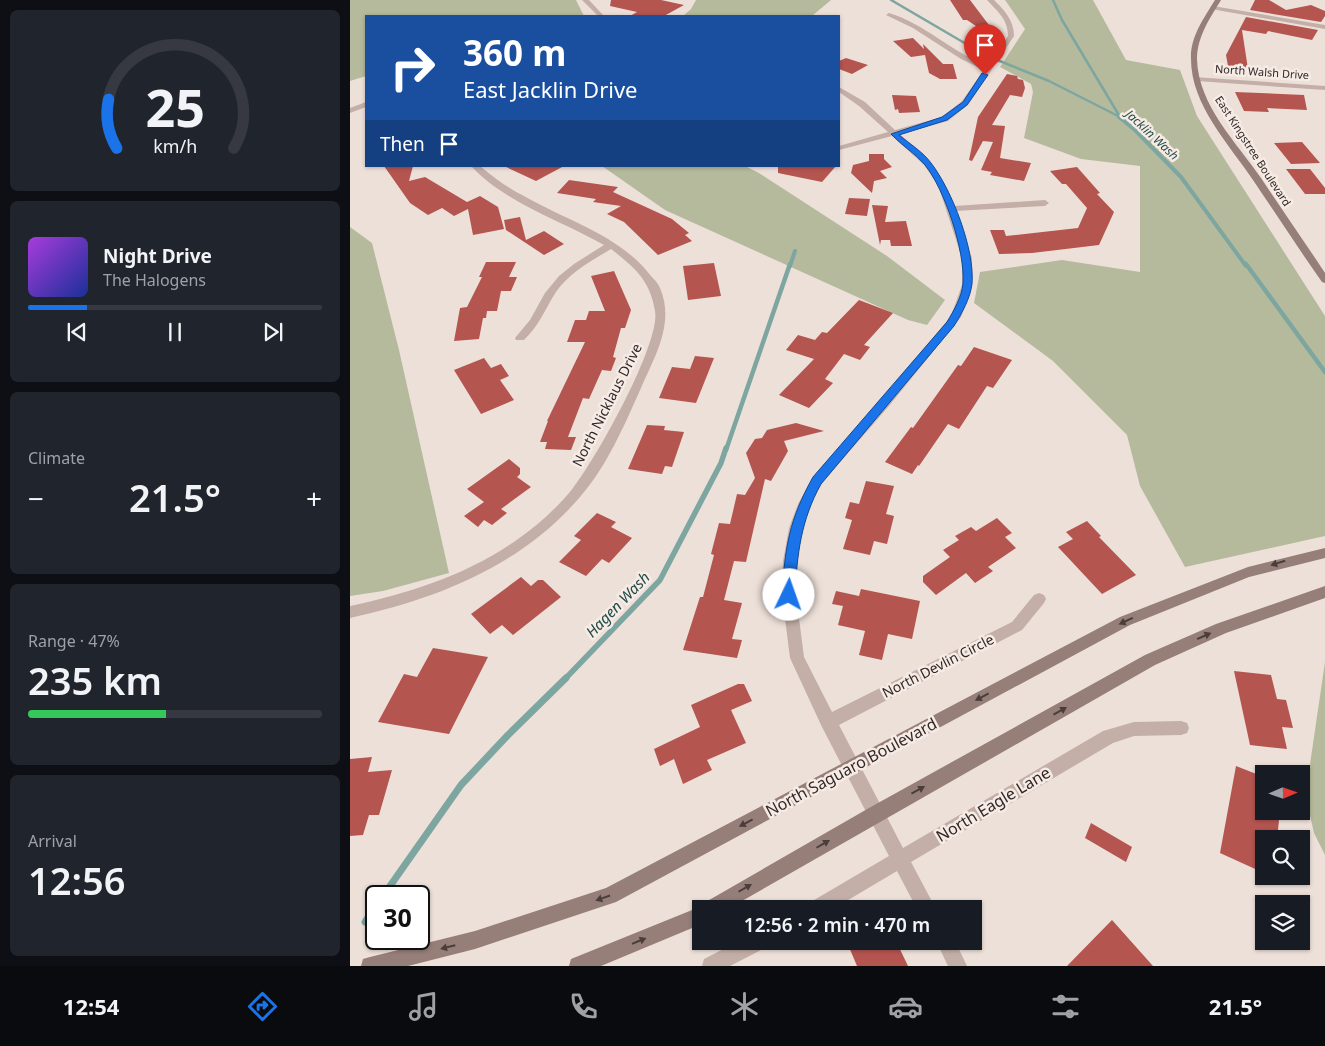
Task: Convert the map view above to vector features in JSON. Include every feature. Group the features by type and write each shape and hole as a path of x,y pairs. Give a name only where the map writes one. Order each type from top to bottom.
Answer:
{"main road":[{"name":"East Kingstree Boulevard","path":"1218,0 1196,40 1193,60 1203,96 1215,117 1324,276"},
{"name":"North Saguaro Boulevard","path":"370,966 475,940 610,896 1125,621 1210,586 1296,557 1325,552"},
{"path":"726,900 1150,660 1221,628 1325,592"},
{"path":"578,966 692,919"}],"street":[{"path":"585,0 600,15"},
{"path":"840,148 945,119 965,103 1011,36 1012,29 1005,16 990,0"},
{"path":"1214,8 1325,27"},
{"path":"889,16 910,23 974,64 989,69"},
{"name":"North Walsh Drive","path":"1197,79 1325,88"},
{"path":"840,90 862,104 927,163 942,185 967,258 967,285 960,308 933,345 817,480 804,504 796,528 790,561 789,595 797,658 875,814 922,900"},
{"path":"350,112 365,104"},
{"name":"North Nicklaus Drive","path":"350,612 410,598 476,570 515,548 566,504 598,463 651,354 658,335 661,313 660,301 648,276 629,257 611,245 494,184 476,167"},
{"path":"950,209 1045,203"},
{"path":"520,338 532,327 550,293 564,277 576,266 611,245"},
{"name":"North Devlin Circle","path":"828,722 1017,626 1039,599"},
{"name":"North Eagle Lane","path":"830,900 1109,736 1134,729 1181,728"},
{"path":"711,966 741,950"},
{"path":"950,950 958,966"}],"green space":[{"path":"350,0 576,0 584,15 365,15 365,76 350,81"},
{"path":"696,0 831,0 813,15 684,15 691,9"},
{"path":"1005,0 1093,0 1126,60 1180,70 1197,116 1325,316 1325,536 1185,567 1140,486 1127,435 1053,361 974,303 980,272 1062,260 1140,272 1140,166 1081,159 1024,138 1033,92 1031,84 1000,67 1025,29"},
{"path":"603,167 747,167 887,256 945,300 927,325 908,320 665,210"},
{"path":"350,227 372,243 399,350 449,573 383,591 350,596"},
{"path":"1325,662 1325,855 1314,833 1310,815 1310,765"}],"building":[{"path":"611,0 661,0 684,5 666,15 632,15 637,12 610,6"},
{"path":"950,0 970,0 1001,41 967,20 963,20"},
{"path":"1255,0 1269,0 1286,10 1311,5 1325,11 1325,16 1321,22 1250,10"},
{"path":"1246,17 1318,30 1312,40 1268,31 1266,34 1242,30 1248,69 1228,66 1226,55"},
{"path":"913,38 924,49 923,44 943,64 953,64 957,79 940,79 929,73 925,55 911,57 893,41"},
{"path":"846,58 868,65 852,74 840,69 840,61"},
{"path":"1007,74 1017,76 1018,79 1023,80 1025,88 1022,97 1010,95 992,125 1005,126 1000,158 1031,163 1024,181 990,175 992,172 981,170 993,142 983,141 972,161 969,160 978,117"},
{"path":"1235,92 1304,95 1307,110 1267,108 1269,112 1244,111"},
{"path":"892,95 916,96 920,112 899,113 898,109 895,110"},
{"path":"1302,142 1320,163 1291,164 1274,143"},
{"path":"869,154 884,154 884,159 892,167 880,171 887,178 874,181 872,193 851,173 853,165 869,161"},
{"path":"385,167 413,167 409,181 425,177 467,202 480,196 498,207 504,229 473,235 468,209 454,216 442,208 428,215 410,203"},
{"path":"506,167 562,167 536,181"},
{"path":"778,167 835,167 822,182 778,173"},
{"path":"1077,167 1100,193 1097,194 1114,212 1099,245 1032,253 999,254 990,230 1004,230 1006,236 1078,228 1087,208 1066,184 1062,184 1050,171"},
{"path":"1286,169 1310,169 1325,188 1325,194 1305,194"},
{"path":"569,180 618,187 613,192 672,219 689,233 685,235 692,241 658,255 624,222 607,214 621,206 593,202 596,199 557,193"},
{"path":"849,198 870,199 867,216 845,214"},
{"path":"872,205 888,206 885,222 906,221 912,246 891,246 890,240 881,240 880,245"},
{"path":"520,217 526,240 544,231 564,244 544,255 506,230 504,220"},
{"path":"486,262 516,262 509,277 517,277 511,291 501,291 497,311 487,311 486,318 483,318 479,339 454,341 460,308 467,307 482,277 479,277"},
{"path":"714,263 721,296 688,300 683,266"},
{"path":"614,271 631,310 625,328 621,328 613,357 616,358 611,371 602,370 589,399 583,398 568,437 576,437 571,450 545,449 547,442 540,442 547,421 585,342 567,342 575,320 586,320 589,311 605,311 591,276"},
{"path":"859,300 893,313 864,345 870,347 860,360 844,354 825,379 833,383 809,408 779,395 814,359 786,350 798,335 815,340 822,332 827,333"},
{"path":"974,347 1012,360 993,388 987,386 959,429 948,424 912,474 885,462 911,427 913,428 958,365 961,366"},
{"path":"695,356 714,358 696,403 659,398 672,367 690,369"},
{"path":"484,358 491,368 501,364 509,376 500,380 514,400 481,414 454,370"},
{"path":"796,423 824,431 784,441 788,451 771,481 765,479 746,562 734,561 724,600 742,603 732,639 742,640 737,658 683,650 700,597 703,597 714,555 711,554 719,523 730,524 737,494 745,495 755,478 746,453 755,439 762,438 767,430"},
{"path":"647,425 665,426 664,430 684,432 672,467 665,466 662,474 628,469"},
{"path":"509,459 520,468 520,474 517,477 531,487 501,509 507,513 492,525 484,520 478,527 464,516 484,502 467,489"},
{"path":"866,481 894,486 886,514 894,516 887,544 874,541 870,555 843,549 852,520 845,518 850,502 859,504"},
{"path":"597,513 616,522 611,527 632,538 609,563 602,559 586,576 559,562 581,540 574,536"},
{"path":"997,518 1012,533 1005,537 1016,548 988,567 993,571 975,583 966,573 936,595 923,582 923,576 950,557 943,550 959,540 955,536 971,527 976,531"},
{"path":"1087,521 1101,536 1099,537 1136,575 1102,594 1058,547 1073,539 1066,532"},
{"path":"521,577 531,586 538,580 543,580 561,597 513,635 502,625 490,634 471,614"},
{"path":"861,589 920,601 912,639 888,634 882,660 859,655 865,631 838,625 843,606 832,604 836,591 859,596"},
{"path":"433,648 488,657 449,734 378,722 404,674 417,677"},
{"path":"1234,671 1271,675 1277,699 1286,700 1293,728 1282,727 1287,749 1250,745"},
{"path":"738,684 744,684 752,701 731,710 746,743 707,760 712,770 683,784 674,759 660,766 654,749 700,727 691,705"},
{"path":"372,757 368,772 392,770 379,815 369,815 363,835 350,836 350,759"},
{"path":"1236,766 1255,773 1255,820 1279,820 1278,830 1255,830 1255,869 1220,853"},
{"path":"1091,823 1132,847 1126,862 1085,838"},
{"path":"1112,920 1153,966 1067,966"},
{"path":"850,950 900,950 908,966 857,966"}],"waterway":[{"name":"Jacklin Wash","path":"891,0 985,55 1049,81 1120,117"},
{"path":"1053,0 1062,20 1120,117"},
{"name":"Jacklin Wash","path":"1119,117 1135,130 1181,177 1246,266"},
{"name":"Hagen Wash","path":"790,266 795,251"},
{"name":"Hagen Wash","path":"726,450 790,264"},
{"name":"Jacklin Wash","path":"1246,264 1325,372"},
{"name":"Hagen Wash","path":"565,679 660,580 721,463 726,448"},
{"name":"Hagen Wash","path":"391,885 461,785 565,679"}],"route":[{"path":"789,595 790,561 796,528 804,504 817,480 885,403 956,317 967,285 967,258 942,185 927,163 894,134 945,119 965,103 985,75"}]}
